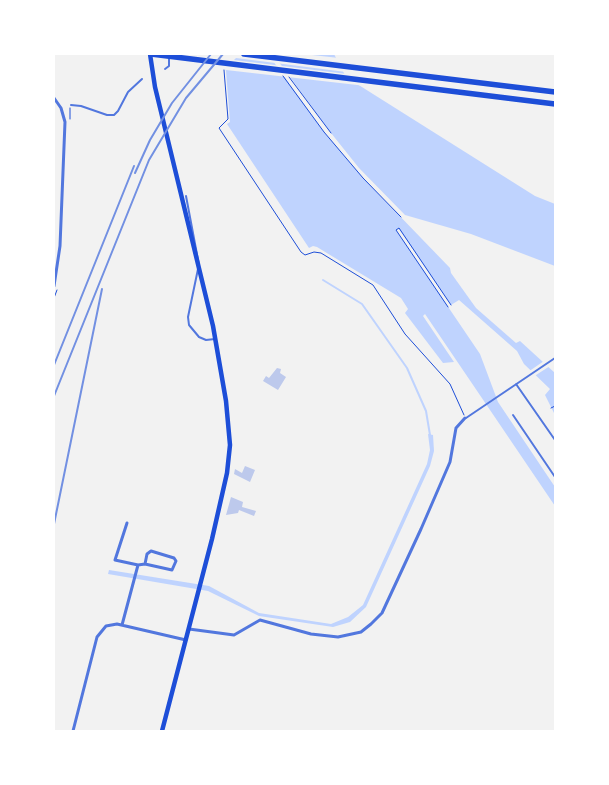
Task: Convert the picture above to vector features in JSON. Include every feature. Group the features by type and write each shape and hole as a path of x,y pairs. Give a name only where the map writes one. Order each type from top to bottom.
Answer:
{"highway":[{"path":"150,54 555,104"},
{"path":"244,54 555,92"}],"main road":[{"path":"150,54 155,87 213,326 226,401 230,445 226,473 201,582 162,731"}],"street":[{"path":"54,98 62,108 65,122 60,246 54,286"},
{"path":"189,628 234,635 260,620 311,634 338,637 361,632 382,613 450,462 456,428 465,418"},
{"path":"127,523 115,560 172,570 176,561 174,558 151,552 147,554 145,564"},
{"path":"122,625 138,565"},
{"path":"73,731 97,637 106,626 111,624 122,625 186,640"}],"lane":[{"path":"165,69 169,66 169,54"},
{"path":"71,105 81,106 107,115 114,114 118,111 128,92 142,79"},
{"path":"186,196 200,262 188,317 189,325 199,337 206,340 215,339"},
{"path":"465,418 555,358"},
{"path":"516,384 555,440"},
{"path":"513,415 555,477"}],"path":[{"path":"224,70 228,118 219,128 301,252 305,255 314,252 321,253 373,285 405,334 450,384 465,418"},
{"path":"278,70 324,132 363,178 401,217"},
{"path":"288,76 331,133"},
{"path":"448,307 396,230 399,228 451,305"},
{"path":"551,408 555,406"}],"water":[{"path":"218,54 268,54 324,132 363,178 450,268 451,273 476,308 516,343 520,341 555,373 555,415 545,395 550,389 524,364 517,351 459,300 451,305 399,229 396,230 480,354 498,402 555,487 555,506 425,314 423,316 454,362 443,363 405,313 408,309 401,298 317,247 309,248 227,124 230,122 226,71"},
{"path":"273,54 334,54 346,77 535,196 555,204 555,266 471,234 405,215 359,168"},
{"path":"428,434 433,435 434,451 430,466 366,607 350,622 333,627 259,616 208,591 108,574 109,570 209,586 259,613 331,624 348,617 363,605 427,464 430,450"}],"pier":[{"path":"215,54 303,54 339,58 346,72 236,58 234,60 347,74 366,86 226,70 223,69"},
{"path":"544,361 550,366 533,377 528,372"}],"building":[{"path":"277,368 281,369 280,373 286,377 278,390 263,381 266,376 269,378"},
{"path":"245,466 255,470 250,482 234,474 235,469 242,473"},
{"path":"231,497 243,502 242,507 256,511 254,516 239,510 238,513 226,515"}],"waterway":[{"path":"323,280 362,304 407,368 426,411 430,435"}],"railway":[{"path":"135,173 150,140 172,103 211,54"},
{"path":"54,396 149,160 186,98 223,54"},
{"path":"54,365 134,166"},
{"path":"54,524 102,289"}]}
